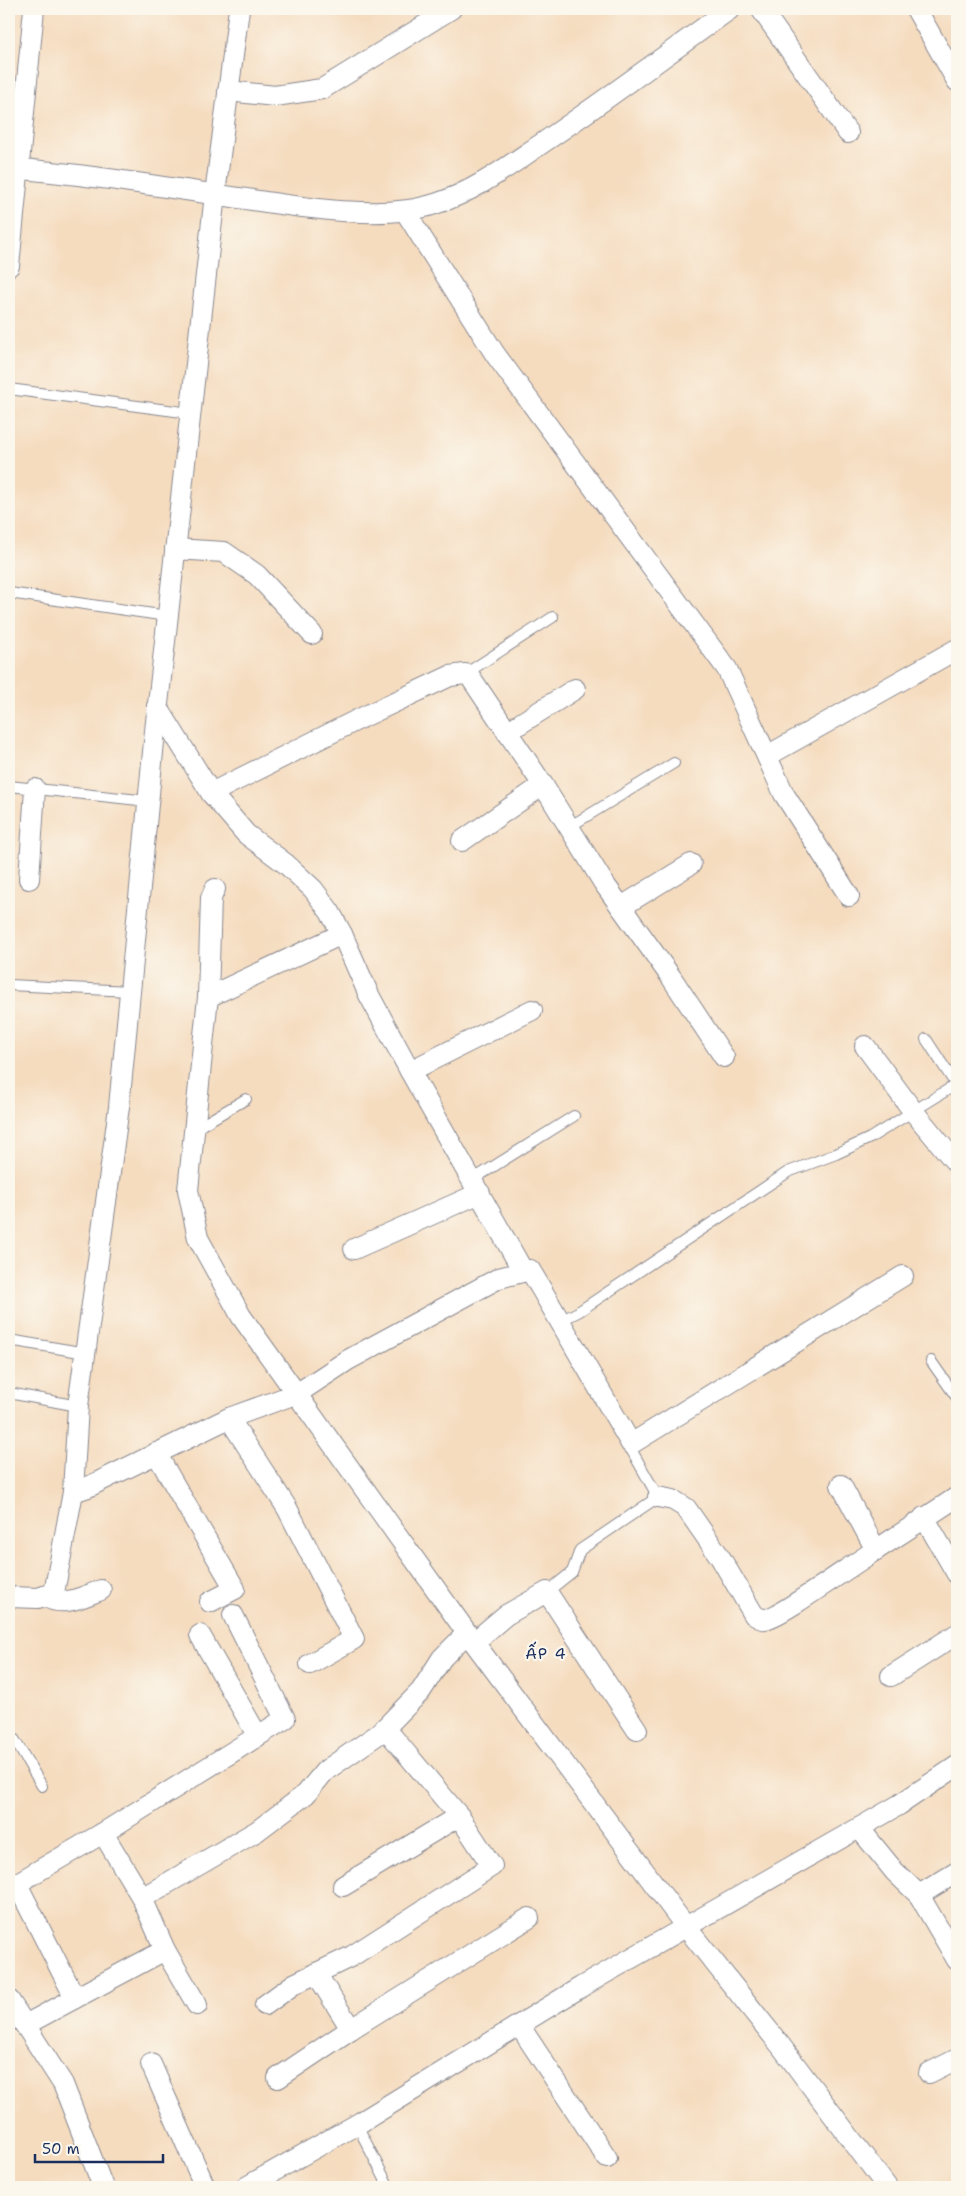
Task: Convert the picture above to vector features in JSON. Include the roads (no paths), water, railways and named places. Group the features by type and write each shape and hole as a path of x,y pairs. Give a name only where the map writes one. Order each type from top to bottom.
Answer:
{"street":[{"path":"9,266 14,168 34,9"},
{"path":"9,1597 44,1596 54,1593 73,1492 78,1406 119,1106 167,616 214,194 239,9"},
{"path":"228,91 275,96 322,89 451,9"},
{"path":"14,168 285,204 360,211 405,211 434,205 469,191 568,126 730,9"},
{"path":"761,9 848,132"},
{"path":"916,9 957,81"},
{"path":"405,211 496,354 727,669 784,794 849,896"},
{"path":"175,549 224,552 258,575 312,634"},
{"path":"767,756 957,649"},
{"path":"212,793 450,676 465,674 475,682 543,785 603,882 671,977 724,1057"},
{"path":"507,732 575,689"},
{"path":"158,706 212,793 246,834 286,864 313,889 342,934 369,995 523,1272"},
{"path":"462,841 543,785"},
{"path":"29,879 36,789"},
{"path":"621,907 691,864"},
{"path":"215,889 212,898 208,997 188,1190 198,1238 241,1316 298,1393 470,1638 686,1927 781,2046 887,2187"},
{"path":"208,997 342,934"},
{"path":"410,1071 532,1010"},
{"path":"865,1046 913,1111 957,1164"},
{"path":"354,1248 476,1187"},
{"path":"73,1492 88,1487 229,1418 298,1393 348,1360 490,1283 530,1270 631,1444 903,1276"},
{"path":"229,1418 287,1508 354,1639 310,1664"},
{"path":"156,1454 235,1589 210,1602"},
{"path":"841,1485 876,1550"},
{"path":"658,1497 673,1500 686,1508 720,1557 754,1615 761,1619 766,1619 788,1606 957,1497"},
{"path":"924,1517 957,1574"},
{"path":"44,1596 54,1601 66,1602 101,1590"},
{"path":"142,1898 257,1831 306,1794 325,1770 385,1728 421,1691 442,1658 506,1615 547,1592 637,1730"},
{"path":"75,1998 13,1886 103,1833 257,1735 285,1720 234,1615"},
{"path":"891,1676 957,1634"},
{"path":"200,1635 257,1735"},
{"path":"265,2005 294,1984 352,1956 492,1866 459,1816 385,1728"},
{"path":"246,2187 357,2125 519,2025 859,1828 944,1777 957,1766"},
{"path":"343,1886 459,1816"},
{"path":"859,1828 895,1872 919,1895 957,1960"},
{"path":"103,1833 142,1898 165,1950 197,2005"},
{"path":"919,1895 957,1872"},
{"path":"278,2078 351,2029 530,1918"},
{"path":"24,2025 165,1950"},
{"path":"316,1973 351,2029"},
{"path":"9,2000 63,2084 103,2187"},
{"path":"519,2025 607,2158"},
{"path":"929,2073 957,2059"},
{"path":"151,2064 205,2187"}],"lane":[{"path":"9,389 190,413"},
{"path":"9,593 167,616"},
{"path":"465,674 553,617"},
{"path":"569,827 674,763"},
{"path":"9,786 148,801"},
{"path":"9,985 130,991"},
{"path":"560,1321 578,1312 788,1172 836,1154 870,1138 957,1084 926,1039"},
{"path":"194,1129 246,1099"},
{"path":"476,1187 574,1116"},
{"path":"9,1340 86,1353"},
{"path":"931,1361 957,1398"},
{"path":"9,1392 78,1406"},
{"path":"547,1592 572,1572 580,1550 658,1497 632,1452 631,1444"},
{"path":"9,1732 42,1786"},
{"path":"357,2125 389,2187"}],"district":[{"name":"ẤP 4","path":"546,1653"}]}
